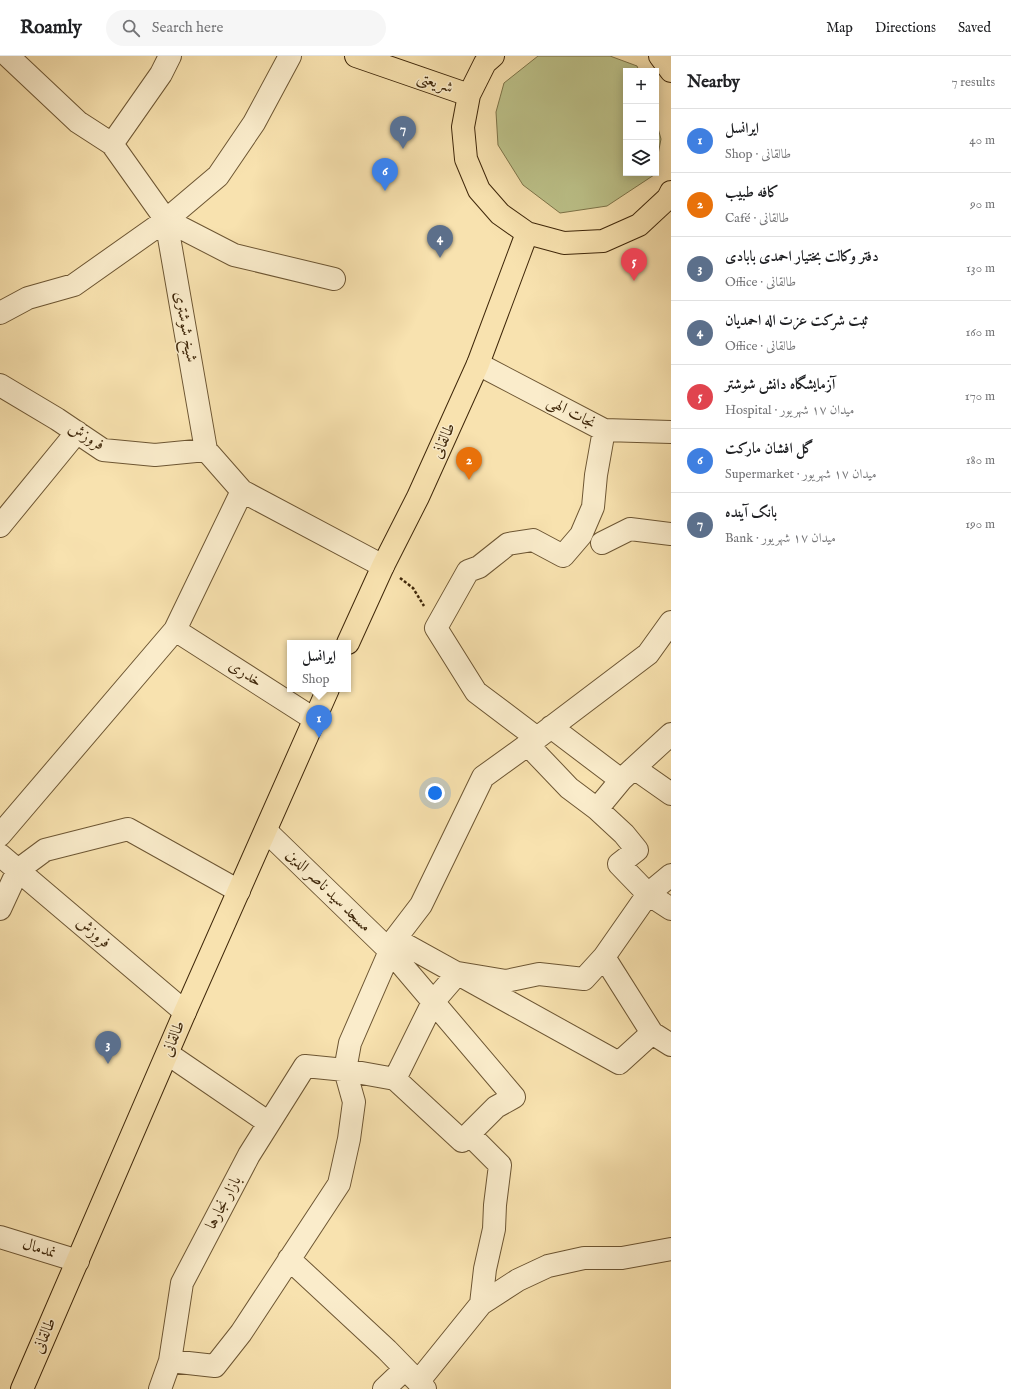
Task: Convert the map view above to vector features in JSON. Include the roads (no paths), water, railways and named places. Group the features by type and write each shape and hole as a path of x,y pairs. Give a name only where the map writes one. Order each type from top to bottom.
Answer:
{"main road":[{"name":"شریعتی","path":"356,56 468,95"},
{"path":"493,56 485,63 468,95 463,127 466,159 479,190 500,214 527,233 564,243 603,241 639,225 668,198 671,192"},
{"path":"660,56 671,71"},
{"name":"طالقانی","path":"349,640 383,566 418,497 478,364 527,233"},
{"name":"طالقانی","path":"22,1389 327,692"}],"street":[{"name":"شیخ شوشتری","path":"8,56 78,122 112,144 166,220 206,450"},
{"path":"112,144 161,74 170,56"},
{"path":"0,313 28,298 74,285 166,220 218,176 254,123 290,56"},
{"path":"166,220 234,255 334,279"},
{"name":"نجات الهی","path":"478,364 604,430 671,432"},
{"name":"فروزش","path":"0,385 104,450 156,455 206,450"},
{"path":"604,430 596,475 593,507 581,535 563,556 533,540 508,544 479,567 468,571 436,628 476,692 539,737 671,794"},
{"path":"0,526 77,432"},
{"path":"206,450 242,490 383,566"},
{"path":"0,835 175,630 242,490"},
{"path":"602,543 630,528 671,534"},
{"path":"170,1361 215,1366 241,1333 339,1184 349,1139 354,1102 346,1070 350,1043 393,945 421,905 483,777 539,737 648,654 671,622"},
{"name":"خدری","path":"175,630 314,719"},
{"path":"598,809 627,774 671,734"},
{"path":"539,737 569,788 598,809 624,834 637,850 619,864 648,894 671,909"},
{"path":"0,909 18,870 45,850 128,829 239,891"},
{"name":"مسجد سید ناصر الدین","path":"266,831 393,945"},
{"name":"فروزش","path":"0,855 186,1012"},
{"path":"458,973 506,982 539,974 584,979 604,957 648,894 671,875"},
{"path":"393,945 458,973 618,1063 652,1033"},
{"path":"346,1070 395,1079 462,1141 496,1107 514,1097 433,1002 393,945"},
{"path":"604,957 652,1033 671,1045"},
{"path":"395,1079 433,1002 458,973"},
{"path":"168,1054 269,1123"},
{"name":"بازار نجارها","path":"160,1389 170,1361 182,1283 249,1155 305,1066 346,1070"},
{"path":"469,1134 500,1165 495,1205 494,1230 485,1269 481,1304"},
{"name":"نمدمال","path":"0,1237 78,1261"},
{"path":"384,1389 416,1380 481,1304 518,1280 548,1266 584,1258 622,1258 671,1249"},
{"path":"289,1259 388,1350 416,1380"}],"place":[{"name":"بانک آینده","path":"403,149"},
{"name":"گل افشان مارکت","path":"385,191"},
{"name":"ثبت شرکت عزت اله احمدیان","path":"440,258"},
{"name":"آزمایشگاه دانش شوشتر","path":"634,281"},
{"name":"کافه طبیب","path":"469,480"},
{"name":"ایرانسل","path":"319,738"},
{"name":"دفتر وکالت بختیار احمدی بابادی","path":"108,1064"}]}
